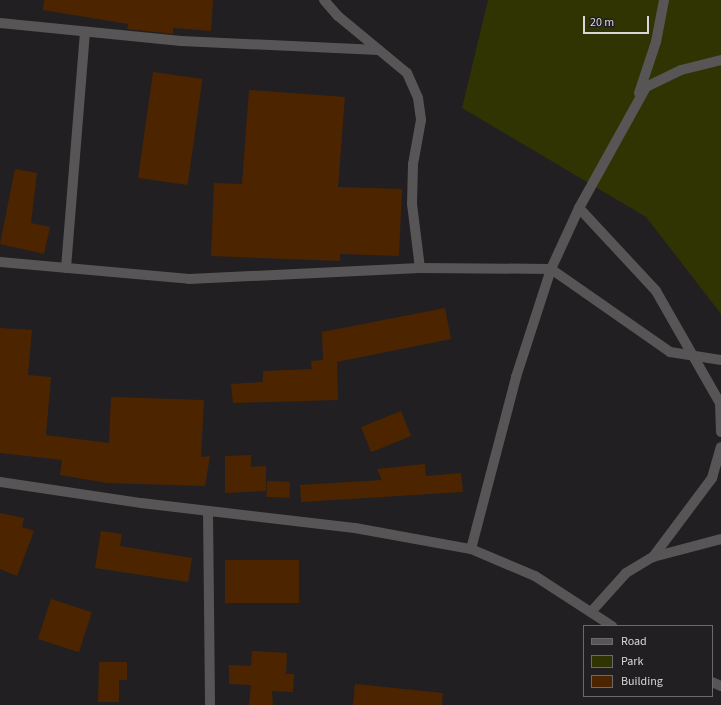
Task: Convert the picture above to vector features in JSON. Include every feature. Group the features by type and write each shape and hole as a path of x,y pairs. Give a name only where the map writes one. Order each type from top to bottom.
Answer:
{"street":[{"path":"324,0 338,16 407,74 418,98 421,120 413,164 412,204 420,268"},
{"path":"472,549 516,377 551,269 579,208 638,97 656,42 664,0"},
{"path":"0,23 85,33 379,50"},
{"path":"66,268 85,33"},
{"path":"638,97 656,80 721,60"},
{"path":"579,208 646,276 691,356 720,403 721,432"},
{"path":"0,262 189,279 420,268 551,269 670,352 721,360"},
{"path":"653,557 712,478 721,447"},
{"path":"0,482 208,511 355,528 472,549 535,576 610,625"},
{"path":"208,511 210,705"},
{"path":"591,612 626,573 653,557 721,539"}],"green space":[{"path":"488,0 721,0 721,314 646,217 462,108"}],"building":[{"path":"44,0 213,0 211,31 173,28 173,34 127,29 128,24 43,10"},
{"path":"153,72 203,79 188,185 138,178"},
{"path":"249,90 345,97 338,187 402,189 399,256 340,254 340,261 211,256 214,183 242,184"},
{"path":"15,169 37,173 31,223 50,227 44,254 0,244"},
{"path":"445,308 451,339 337,362 338,400 233,403 231,384 263,382 263,371 312,369 311,361 323,360 322,332"},
{"path":"0,328 32,330 28,375 51,377 46,435 109,443 111,397 204,400 201,457 210,456 205,486 107,483 60,475 62,460 0,453"},
{"path":"401,411 411,436 371,452 361,427"},
{"path":"251,455 251,467 266,466 266,491 225,493 225,456"},
{"path":"425,464 426,476 461,473 463,492 301,502 300,485 382,480 377,469"},
{"path":"267,481 290,482 289,498 266,497"},
{"path":"0,513 24,518 22,527 34,531 17,576 0,569"},
{"path":"101,531 122,534 120,546 192,558 188,582 95,568"},
{"path":"225,560 299,560 299,603 225,603"},
{"path":"51,599 92,612 79,652 38,639"},
{"path":"252,651 287,653 286,674 294,674 293,692 272,691 273,705 249,705 251,685 229,684 229,665 251,666"},
{"path":"99,662 127,662 127,680 119,680 119,702 98,702"},
{"path":"355,684 443,693 442,705 353,705"}]}
